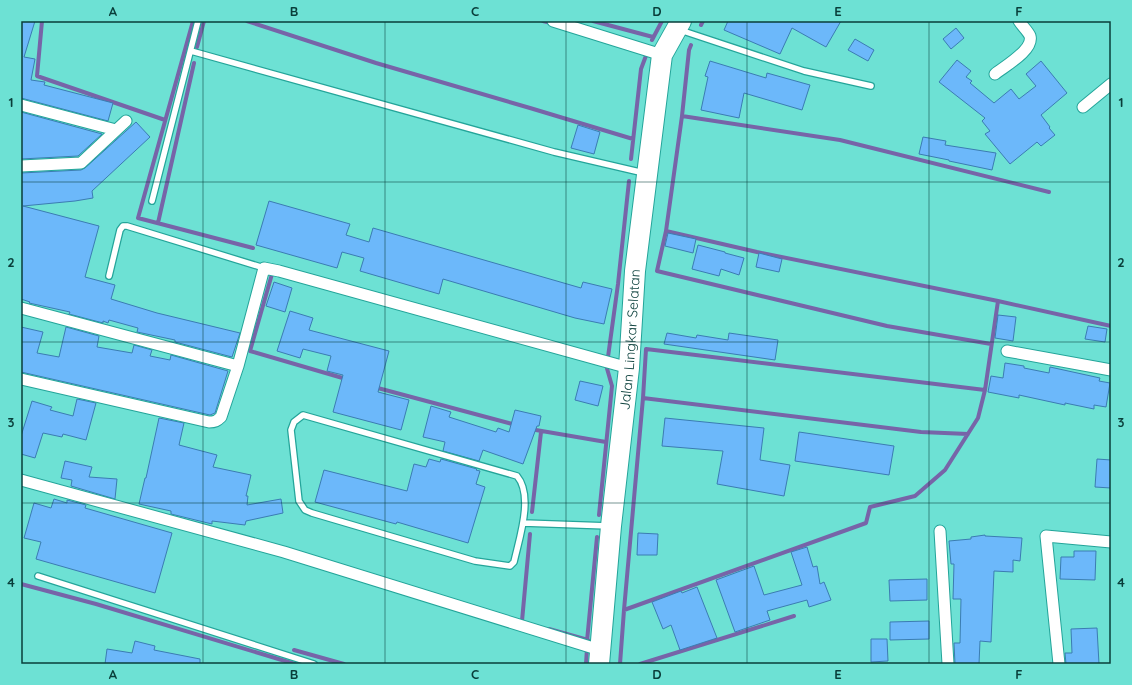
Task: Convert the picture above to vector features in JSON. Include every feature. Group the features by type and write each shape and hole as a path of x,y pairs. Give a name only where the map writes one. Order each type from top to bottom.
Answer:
{"highway":[{"name":"Jalan Lingkar Selatan","path":"600,657 611,526 629,368 635,271 662,55 679,25"}],"street":[{"path":"553,21 662,55"},
{"path":"995,74 1025,51 1030,45 1029,35 1019,21"},
{"path":"1083,107 1111,84"},
{"path":"21,105 116,130"},
{"path":"21,166 81,163 126,121"},
{"path":"21,379 214,422 221,417 238,366 264,268 629,368"},
{"path":"21,308 238,366"},
{"path":"1007,351 1111,370"},
{"path":"21,480 284,552 600,657"},
{"path":"940,531 948,664"},
{"path":"1059,664 1046,536 1111,542"}],"lane":[{"path":"152,201 198,21"},
{"path":"679,25 804,71 871,86"},
{"path":"191,51 554,152 648,174"},
{"path":"109,276 120,230 123,226 264,268"},
{"path":"303,415 517,476 522,482 524,498 523,523 514,562 510,566 475,561 305,510 299,501 291,430 294,422 303,415"},
{"path":"523,523 611,526"},
{"path":"38,576 314,664"}],"building":[{"path":"21,21 35,21 24,57 35,59 31,80 45,82 44,85 113,103 108,121 21,98"},
{"path":"728,21 841,21 826,47 792,28 780,54 724,30"},
{"path":"956,28 964,38 951,49 943,39"},
{"path":"855,39 874,50 868,61 848,50"},
{"path":"957,60 971,71 966,77 972,81 970,83 994,103 1011,89 1019,99 1036,86 1026,74 1041,61 1067,93 1041,115 1055,135 1041,146 1037,142 1010,164 985,134 990,131 982,121 985,118 939,82"},
{"path":"710,61 766,78 767,73 810,85 802,110 744,93 739,118 701,110 708,77 705,76"},
{"path":"21,112 102,134 78,156 21,159"},
{"path":"136,122 150,137 92,191 93,198 23,206 99,226 85,277 115,285 111,299 157,313 240,333 232,357 175,342 175,340 137,332 138,328 109,320 108,323 103,321 103,323 69,314 70,312 29,303 30,302 21,299 21,173 81,170"},
{"path":"578,125 600,132 594,154 571,148"},
{"path":"923,137 946,141 945,145 996,153 992,170 919,154"},
{"path":"269,201 350,224 346,235 369,242 373,228 581,288 583,282 612,289 604,324 575,318 443,279 439,294 360,271 364,258 342,252 337,268 256,245"},
{"path":"668,233 696,239 693,253 665,246"},
{"path":"698,245 744,258 739,275 721,269 719,276 692,269"},
{"path":"759,253 782,259 779,272 756,267"},
{"path":"274,282 292,288 285,312 266,306"},
{"path":"290,311 313,318 309,330 389,351 378,392 409,400 401,430 333,412 343,375 327,371 331,356 303,349 300,358 277,351"},
{"path":"998,315 1016,317 1013,341 995,338"},
{"path":"1088,326 1107,329 1105,342 1085,339"},
{"path":"21,327 43,332 37,353 59,357 66,327 99,336 97,347 132,353 134,345 152,350 150,356 170,360 171,355 228,371 215,413 210,415 21,372"},
{"path":"667,333 696,338 697,335 728,340 729,333 778,340 775,360 664,344"},
{"path":"1005,363 1024,366 1024,368 1049,373 1050,367 1100,378 1099,381 1110,383 1106,407 1094,405 1094,409 1065,403 1065,405 1019,395 1019,398 988,392 991,376 1003,378"},
{"path":"580,381 603,386 598,406 575,400"},
{"path":"77,399 96,403 86,440 63,434 62,437 43,433 35,458 21,454 21,436 32,401 52,407 50,410 73,416"},
{"path":"431,406 451,412 449,417 496,432 498,428 509,432 515,410 541,416 539,426 537,426 523,464 483,450 479,461 443,451 445,442 423,437"},
{"path":"159,418 184,423 179,445 217,455 213,467 251,475 246,496 248,496 247,505 281,499 283,513 246,521 245,525 212,521 212,524 171,514 171,511 139,504"},
{"path":"665,418 764,428 760,460 790,465 784,496 717,484 723,451 662,446"},
{"path":"799,432 894,446 889,475 795,461"},
{"path":"429,459 440,462 441,459 480,471 476,484 485,487 468,543 397,522 396,524 315,502 324,470 407,491 414,464 426,467"},
{"path":"1097,459 1111,460 1111,488 1095,487"},
{"path":"65,461 92,467 89,477 117,479 115,499 71,486 72,480 61,478"},
{"path":"54,499 67,503 67,500 86,505 85,508 172,533 155,593 36,559 41,542 24,538 34,503 51,508"},
{"path":"638,533 658,534 657,555 637,555"},
{"path":"985,535 1022,538 1020,561 1013,560 1013,572 994,571 991,642 980,641 979,664 955,664 954,643 960,643 961,599 953,599 954,564 951,564 949,541 971,539 971,537"},
{"path":"807,547 813,567 817,566 820,584 824,582 831,600 809,607 807,600 767,611 770,620 735,632 716,580 754,566 764,595 802,585 791,552"},
{"path":"1074,551 1096,551 1095,580 1060,579 1061,557 1074,557"},
{"path":"927,579 927,600 890,601 889,580"},
{"path":"697,587 717,638 680,650 671,625 663,629 652,602 681,591 682,593"},
{"path":"929,621 929,639 890,640 890,622"},
{"path":"1097,628 1099,664 1066,664 1065,653 1072,653 1071,629"},
{"path":"871,639 887,639 888,661 871,662"},
{"path":"135,641 155,646 154,650 200,659 200,664 105,664 107,649 132,653"}],"waterway":[{"path":"42,21 37,76 165,120"},
{"path":"193,21 138,218 253,248"},
{"path":"197,47 204,21"},
{"path":"247,21 376,63 633,139"},
{"path":"543,21 551,23"},
{"path":"593,21 653,37"},
{"path":"652,40 662,21"},
{"path":"701,25 703,21"},
{"path":"682,116 689,50 691,45"},
{"path":"631,159 641,69 647,53"},
{"path":"158,223 194,63"},
{"path":"968,434 921,432 643,398 624,610 866,523 870,507 915,496 945,470 978,418 985,390 998,301 757,252 666,231 682,116 840,140 1049,192"},
{"path":"608,357 618,284 629,181"},
{"path":"666,231 657,271 887,326 991,344"},
{"path":"274,274 272,274 250,351 346,379"},
{"path":"998,301 1111,326"},
{"path":"643,398 646,349 985,390"},
{"path":"599,515 612,386 606,365"},
{"path":"374,387 516,425"},
{"path":"530,429 606,442"},
{"path":"532,512 541,432"},
{"path":"522,621 530,534"},
{"path":"587,641 597,537"},
{"path":"21,584 96,604 295,664"},
{"path":"620,664 624,610"},
{"path":"640,664 794,616"},
{"path":"549,629 588,640"},
{"path":"586,664 587,648"},
{"path":"294,650 344,664"}]}
